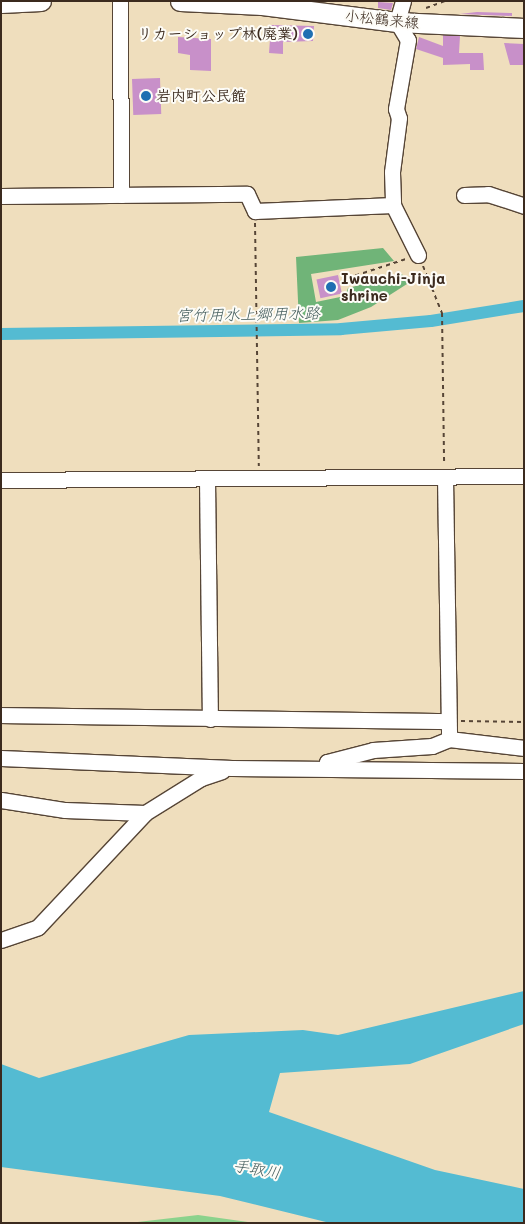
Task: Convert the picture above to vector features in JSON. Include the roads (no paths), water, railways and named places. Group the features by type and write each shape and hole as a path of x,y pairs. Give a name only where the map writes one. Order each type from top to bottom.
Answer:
{"main road":[{"path":"1,3 41,1"},
{"name":"小松鶴来線","path":"180,1 263,3 397,22 524,28"}],"street":[{"path":"120,1 121,195"},
{"path":"403,1 397,22 408,40 396,109 399,118 392,172 393,205 418,255"},
{"path":"1,196 247,194 255,211 393,205"},
{"path":"464,195 488,194 524,206"},
{"path":"1,480 524,476"},
{"path":"444,477 449,739"},
{"path":"207,479 210,718"},
{"path":"1,715 448,721"},
{"path":"325,769 326,762 373,750 432,746 449,739 524,748"},
{"path":"1,758 232,768 524,771"},
{"path":"1,940 38,927 145,812 201,778 232,768"},
{"path":"1,800 64,810 145,812"}],"water":[{"name":"手取川","path":"524,991 524,1024 410,1064 280,1073 269,1112 435,1170 524,1189 524,1223 330,1223 220,1196 1,1167 1,1064 39,1078 189,1035 303,1030 338,1035"}],"waterway":[{"name":"宮竹用水上郷用水路","path":"1,334 341,329 431,321 524,306"}],"place":[{"name":"リカーショップ林(廃業)","path":"308,34"},
{"name":"岩内町公民館","path":"146,96"},
{"name":"Iwauchi-Jinja shrine","path":"331,287"}]}
